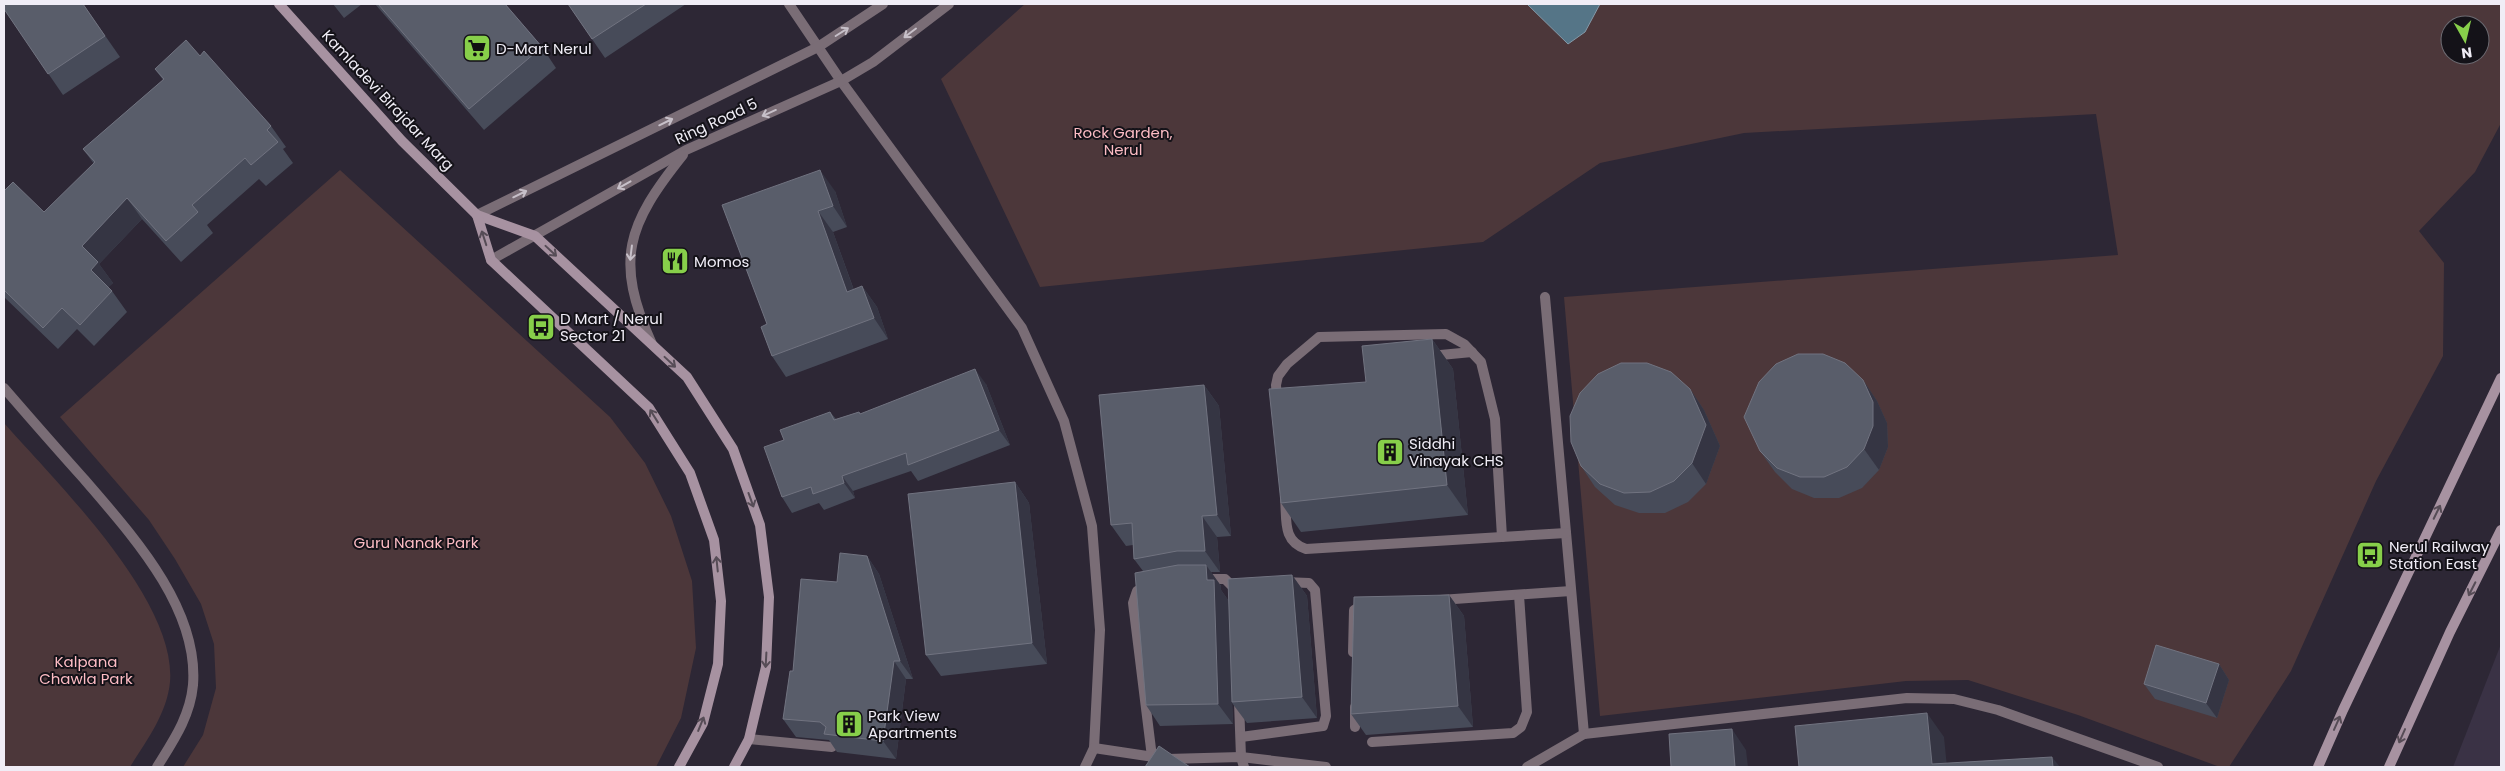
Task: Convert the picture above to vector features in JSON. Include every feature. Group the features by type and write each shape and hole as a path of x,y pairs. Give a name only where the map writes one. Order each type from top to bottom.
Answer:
{"street":[{"name":"Kamladevi Birajdar Marg","path":"280,4 402,141 477,215 535,236 687,377 733,450 760,525 769,597 766,667 749,739 734,767"},
{"path":"789,4 841,81 1022,328 1064,421 1092,526 1100,630 1094,748 1085,767"},
{"name":"Ring Road 5","path":"477,215 818,47 883,4"},
{"name":"Ring Road 5","path":"491,260 686,150 841,81 873,62 949,4"},
{"path":"653,346 641,319 632,290 630,261 634,233 646,205 686,150"},
{"name":"Kamladevi Birajdar Marg","path":"477,215 491,260 649,408 690,473 714,540 721,601 716,672 703,723 679,767"},
{"path":"1545,297 1584,734"},
{"path":"1278,415 1276,385 1278,376 1287,364 1319,337 1446,334 1464,344 1482,362 1495,419 1502,537"},
{"path":"1419,357 1472,352"},
{"path":"2318,767 2343,710 2501,378"},
{"path":"4,388 131,534 180,613 191,650 192,685 183,726 157,767"},
{"path":"1284,484 1288,534 1296,545 1306,549 1566,533"},
{"path":"2389,767 2450,632 2501,530"},
{"path":"1193,580 1225,579 1235,594 1253,586"},
{"path":"1241,737 1324,726 1326,716 1315,590 1309,583 1288,581 1270,584"},
{"path":"1152,757 1133,603 1137,591 1148,585 1157,584"},
{"path":"1431,601 1571,591"},
{"path":"1372,742 1513,733 1521,727 1527,712 1519,595"},
{"path":"1353,658 1354,610 1362,605 1372,605"},
{"path":"1239,687 1242,762"},
{"path":"1354,697 1355,727"},
{"path":"1527,767 1584,734 1908,698 1954,699 1998,710 2158,767"},
{"path":"749,739 832,747"},
{"path":"1094,748 1152,757 1164,763 1242,762 1326,767"}],"shaded area":[{"path":"2501,644 2501,767 2453,767"}],"green space":[{"name":"Rock Garden, Nerul","path":"1025,4 2501,4 2501,123 2475,172 2419,231 2444,263 2443,356 2376,481 2291,671 2229,767 2220,767 2078,715 1968,680 1906,681 1600,716 1564,297 2118,255 2096,114 1744,133 1600,163 1483,242 1040,287 941,79"},
{"name":"Guru Nanak Park","path":"340,170 610,417 645,463 671,516 692,581 696,648 681,718 656,767 183,767 203,735 216,688 214,644 201,604 175,559 149,520 60,417"},
{"name":"Kalpana Chawla Park","path":"4,423 81,509 109,544 134,580 154,615 167,650 170,682 165,705 155,727 130,767 4,767"}],"water":[{"path":"1527,4 1600,4 1585,32 1568,44"}],"building":[{"path":"4,4 83,4 105,36 48,74 4,9"},
{"name":"D-Mart Nerul","path":"378,4 505,4 542,47 469,109"},
{"path":"568,4 646,4 592,39"},
{"path":"186,40 200,56 204,51 271,126 267,130 278,142 251,165 245,158 192,205 198,212 166,241 127,198 82,246 98,262 91,270 112,291 80,325 62,308 43,328 4,290 4,191 13,182 44,212 95,162 83,149 164,79 155,69"},
{"path":"820,170 833,206 818,211 847,292 862,286 874,318 772,356 761,327 767,324 722,205"},
{"name":"Siddhi Vinayak CHS","path":"1432,339 1447,485 1281,503 1269,389 1366,382 1362,346"},
{"path":"1798,354 1823,354 1845,363 1863,380 1873,402 1873,426 1864,449 1847,467 1824,477 1800,477 1777,468 1760,451 1744,417 1759,382 1776,364"},
{"path":"1621,363 1647,363 1671,372 1690,389 1706,425 1692,463 1674,481 1650,492 1624,493 1600,484 1581,466 1571,442 1570,416 1580,393 1598,374"},
{"path":"975,369 999,430 908,465 906,453 842,476 844,483 813,494 811,487 782,497 764,447 784,440 780,430 830,412 834,420 859,412 860,414"},
{"path":"1204,385 1217,515 1202,516 1205,551 1177,551 1134,559 1132,523 1111,525 1099,395"},
{"path":"1015,482 1032,643 926,655 908,494"},
{"path":"840,553 867,556 900,661 894,661 883,741 824,734 826,727 820,722 783,719 790,671 793,671 801,579 837,582"},
{"path":"1178,565 1206,565 1207,580 1214,580 1218,704 1146,705 1135,573"},
{"path":"1292,575 1302,697 1232,702 1228,579"},
{"path":"1449,595 1458,706 1351,714 1354,597"},
{"path":"2156,645 2219,664 2206,703 2144,684"},
{"path":"1927,713 1932,764 2052,757 2053,767 1799,767 1795,726"},
{"path":"1732,729 1735,767 1671,767 1669,734"},
{"path":"1159,746 1190,767 1145,767"}],"place":[{"name":"D-Mart Nerul","path":"477,48"},
{"name":"Momos","path":"675,261"},
{"name":"D Mart / Nerul Sector 21","path":"541,327"},
{"name":"Siddhi Vinayak CHS","path":"1390,452"},
{"name":"Nerul Railway Station East","path":"2370,555"},
{"name":"Park View Apartments","path":"849,724"}]}
